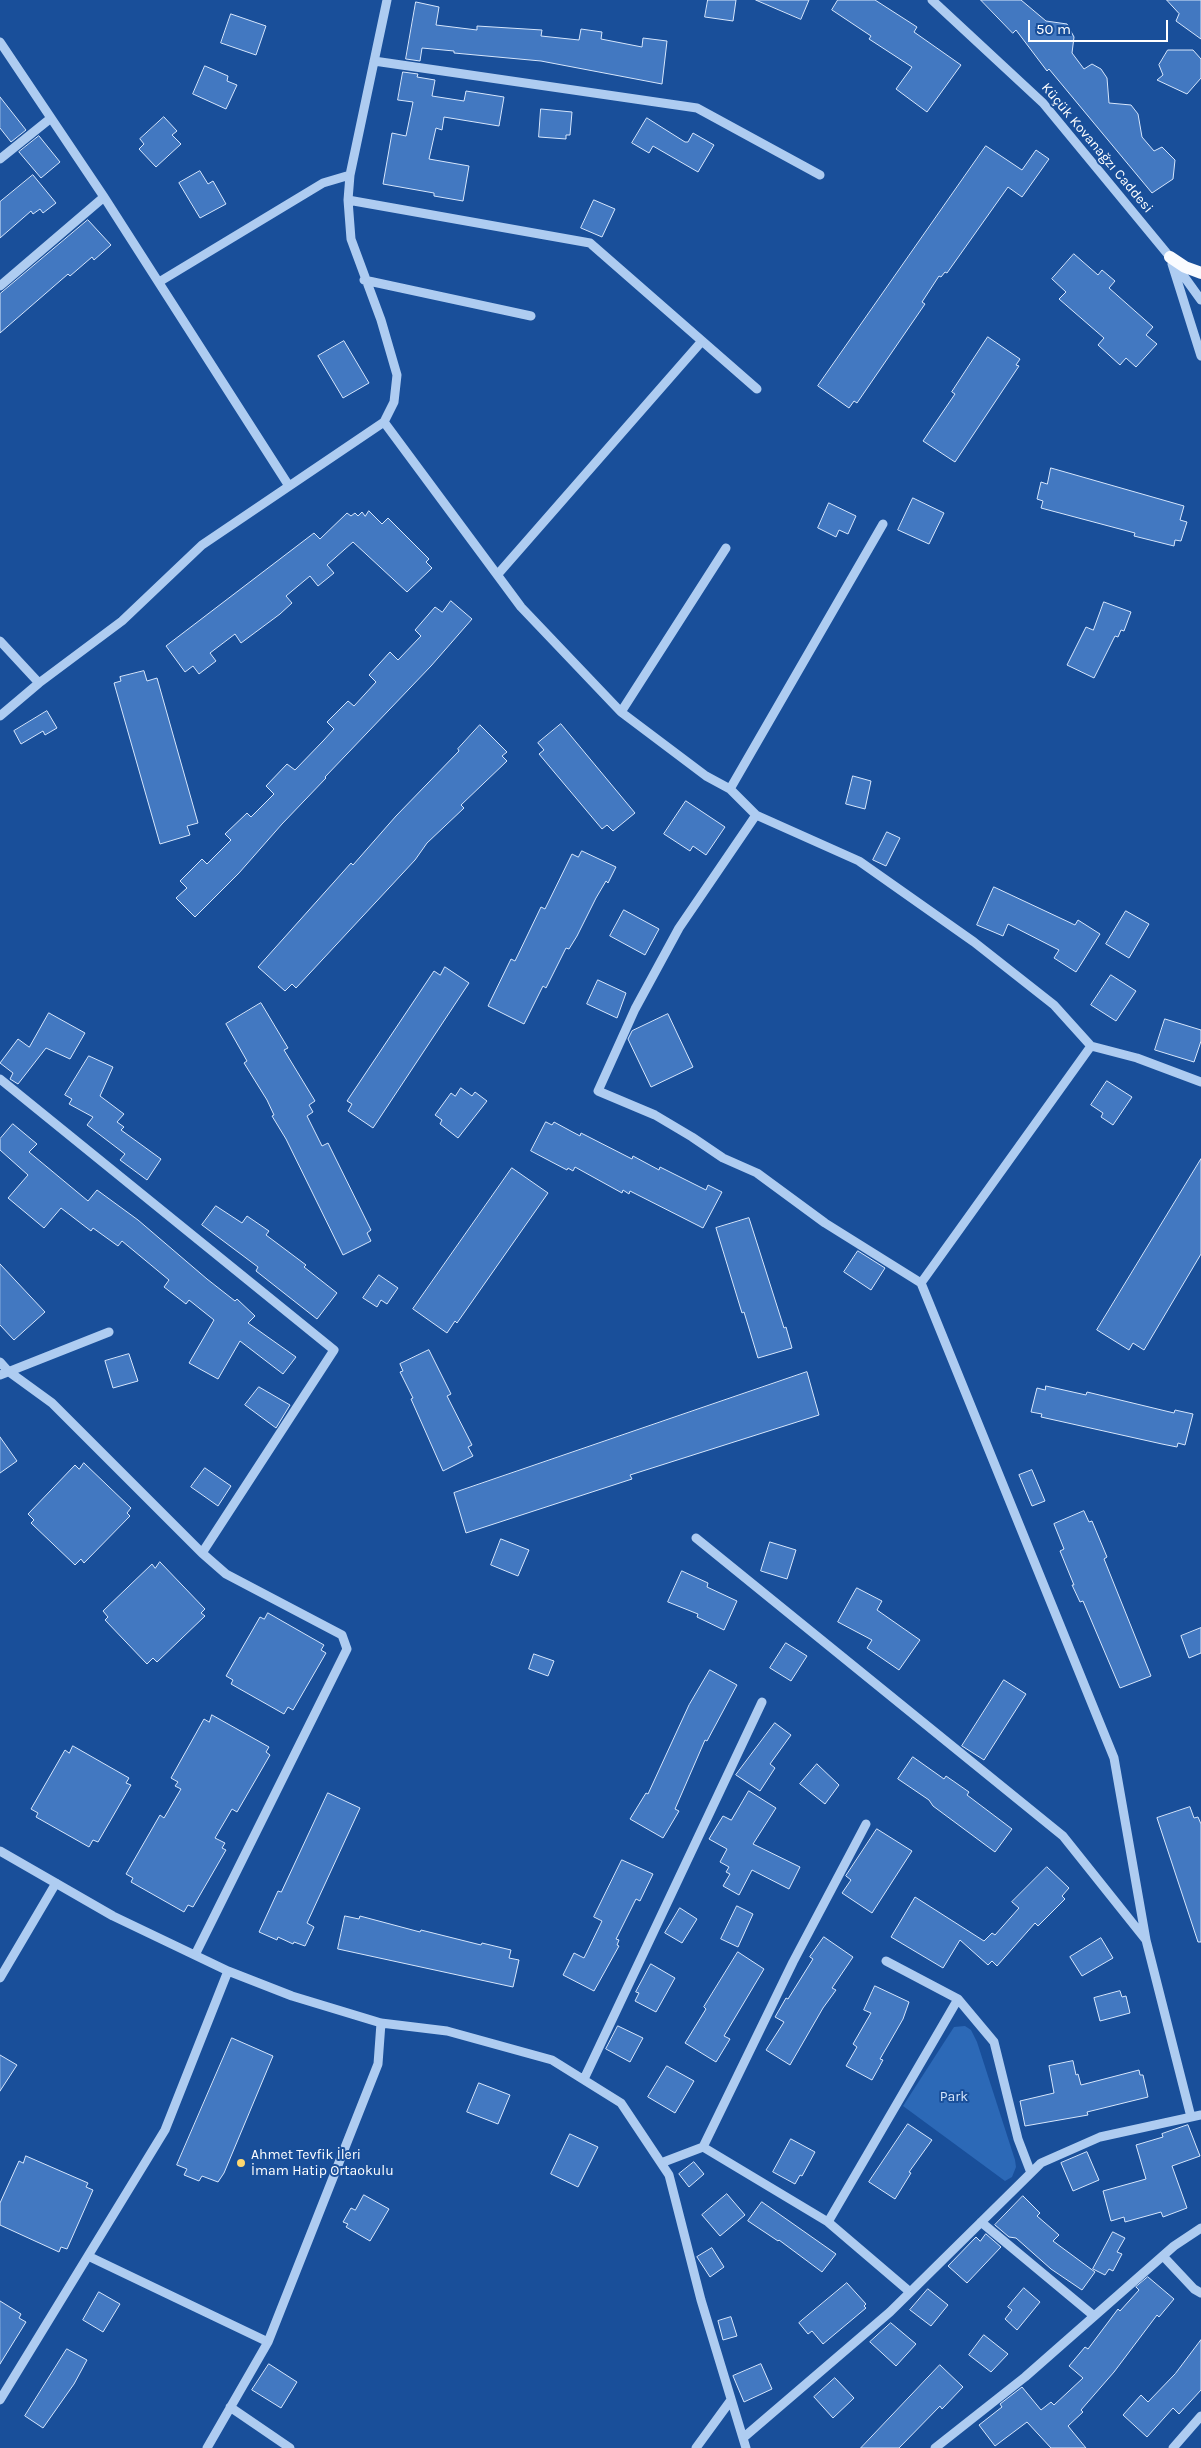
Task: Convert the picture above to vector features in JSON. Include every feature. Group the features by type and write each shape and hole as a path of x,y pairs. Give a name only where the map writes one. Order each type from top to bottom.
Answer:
{"main road":[{"path":"1170,257 1185,267 1201,273"}],"street":[{"path":"0,716 39,683 122,622 202,545 384,422 394,402 397,375 381,320 364,280 351,239 348,200 350,175 387,0"},
{"name":"Küçük Kovanağzı Caddesi","path":"932,0 1043,103 1170,257 1201,300"},
{"path":"0,42 104,197 289,486"},
{"path":"374,60 697,108 820,176"},
{"path":"0,159 51,118"},
{"path":"159,282 324,184 350,175"},
{"path":"0,286 104,197"},
{"path":"348,200 590,243 757,389"},
{"name":"Küçük Kovanağzı Caddesi","path":"1170,257 1201,356"},
{"path":"364,280 530,316"},
{"path":"498,574 702,341"},
{"path":"384,422 521,607 621,712 706,776 730,789 756,815 859,861 974,942 1054,1005 1091,1046 1137,1058 1201,1082"},
{"path":"730,789 883,524"},
{"path":"621,712 726,548"},
{"path":"0,641 39,683"},
{"path":"756,815 679,928 636,1009 598,1091 655,1116 692,1136 723,1158 756,1173 825,1223 921,1283 1114,1758 1146,1940 1191,2117"},
{"path":"921,1283 1091,1046"},
{"path":"0,1079 334,1350 202,1553"},
{"path":"4,1373 109,1332"},
{"path":"0,1362 4,1373 52,1403 202,1553 226,1574 342,1635 347,1649 195,1955"},
{"path":"696,1538 1063,1836 1146,1940"},
{"path":"584,2079 762,1702"},
{"path":"661,2163 704,2147 793,1962 866,1824"},
{"path":"0,1851 113,1916 228,1971 292,1996 381,2023 446,2031 552,2060 622,2103 669,2175 700,2300 746,2448"},
{"path":"0,1978 56,1883"},
{"path":"886,1961 958,2000 994,2042 1018,2139 1031,2173"},
{"path":"0,2400 165,2130 228,1971"},
{"path":"828,2222 958,2000"},
{"path":"207,2448 268,2342 378,2064 381,2023"},
{"path":"743,2438 890,2312 1041,2163 1100,2137 1201,2115"},
{"path":"704,2147 828,2222 910,2292"},
{"path":"981,2222 1094,2316"},
{"path":"935,2448 1026,2377 1163,2256 1201,2228"},
{"path":"88,2256 268,2342"},
{"path":"1163,2256 1194,2289 1201,2293"},
{"path":"696,2448 731,2400"},
{"path":"230,2407 290,2448"},
{"path":"1173,2448 1201,2416"}],"green space":[{"name":"Park","path":"965,2026 971,2030 977,2042 1015,2160 1016,2167 1012,2177 1005,2181 903,2106 954,2027"}],"building":[{"path":"708,0 736,0 733,21 705,17"},
{"path":"756,0 809,0 801,19"},
{"path":"838,0 875,0 917,27 914,32 961,65 927,112 896,89 912,67 869,39 871,36 832,10"},
{"path":"981,0 1021,0 1046,21 1067,24 1074,37 1072,53 1084,69 1092,64 1101,69 1107,78 1109,103 1131,105 1138,114 1142,137 1154,151 1162,147 1175,160 1173,179 1152,193 1049,69 1047,71 1016,30 1013,33"},
{"path":"1167,0 1201,0 1201,39 1176,21 1179,14"},
{"path":"416,2 439,7 436,25 477,30 477,26 542,30 541,36 579,40 581,29 602,32 601,39 642,47 643,38 667,41 662,84 541,61 454,53 454,51 422,48 420,61 406,59"},
{"path":"231,14 266,26 256,55 221,43"},
{"path":"1168,50 1193,50 1201,59 1201,78 1187,94 1157,80 1163,75 1159,65"},
{"path":"205,66 228,76 227,81 237,85 226,109 193,94"},
{"path":"403,72 418,74 417,77 435,80 432,96 464,101 466,91 504,97 499,126 444,117 442,130 436,128 429,159 469,166 463,201 434,196 434,193 383,184 392,133 406,136 413,102 398,100"},
{"path":"0,97 26,130 11,142 0,128"},
{"path":"541,109 572,112 570,135 566,135 566,139 539,137"},
{"path":"164,117 177,131 172,135 181,144 156,167 139,149 144,144 140,139"},
{"path":"647,118 685,142 688,142 693,133 714,145 698,172 653,146 649,153 632,143"},
{"path":"39,136 60,162 41,178 19,152"},
{"path":"986,146 1022,170 1036,150 1049,159 1022,197 1008,187 947,273 945,272 941,277 939,276 922,302 925,304 857,403 854,401 849,408 818,386"},
{"path":"200,171 208,184 213,181 226,204 200,218 179,183"},
{"path":"33,175 56,203 43,213 40,209 33,214 31,211 0,238 0,202"},
{"path":"594,200 615,209 602,237 581,228"},
{"path":"88,220 111,245 94,260 92,257 70,276 68,274 0,333 0,294"},
{"path":"1074,254 1098,275 1102,270 1115,281 1109,288 1153,327 1146,335 1157,344 1136,367 1126,358 1120,365 1098,345 1104,338 1059,299 1066,292 1052,279"},
{"path":"988,337 1020,359 1016,365 1019,366 955,462 923,441 955,394 952,392"},
{"path":"344,341 369,383 343,398 318,356"},
{"path":"1051,468 1184,506 1180,520 1187,522 1181,541 1175,540 1174,546 1134,536 1135,533 1041,508 1043,501 1037,499 1041,482 1047,484"},
{"path":"913,498 944,513 929,544 898,530"},
{"path":"829,503 856,516 848,534 839,530 836,537 818,528"},
{"path":"369,511 382,524 388,518 429,559 426,562 432,568 407,592 353,542 327,565 334,573 318,586 310,576 286,596 292,603 280,614 241,643 235,634 210,653 216,661 199,674 193,666 185,672 166,646 314,533 320,539 347,513 351,516 355,513 358,516 362,512 365,516"},
{"path":"451,601 472,619 431,666 325,777 239,873 195,917 176,898 187,888 180,881 202,859 207,864 231,840 225,834 247,813 251,817 274,794 266,786 287,764 295,770 323,741 334,729 327,722 348,701 354,706 376,682 369,675 390,652 398,660 421,636 415,630 435,607 442,612"},
{"path":"1104,602 1131,612 1124,631 1121,630 1118,637 1115,636 1094,678 1067,665 1086,627 1093,630"},
{"path":"144,671 147,681 157,678 198,823 187,826 190,835 160,844 114,683 121,681 120,677"},
{"path":"47,711 57,728 45,735 43,731 21,744 14,731"},
{"path":"561,724 635,813 613,831 607,825 602,829 539,754 544,750 538,743"},
{"path":"480,725 507,752 502,756 507,761 461,805 464,808 427,843 415,860 296,988 292,984 285,991 258,967 351,863 353,865 396,816 459,751 458,749"},
{"path":"853,776 871,781 865,809 846,804"},
{"path":"686,801 725,827 706,855 693,846 690,851 664,834"},
{"path":"887,832 900,838 886,866 873,860"},
{"path":"582,851 616,867 608,883 606,881 596,898 569,949 566,948 546,988 543,986 524,1024 488,1006 511,959 515,961 541,907 545,909 572,854 578,857"},
{"path":"994,887 1075,925 1078,920 1100,934 1076,972 1054,958 1059,950 1008,924 1003,936 977,925"},
{"path":"624,910 659,929 645,955 610,936"},
{"path":"1126,911 1149,924 1129,958 1106,944"},
{"path":"445,967 469,983 373,1128 348,1111 352,1104 347,1101 434,971 440,975"},
{"path":"1111,975 1136,991 1116,1021 1091,1005"},
{"path":"598,980 626,993 617,1018 587,1004"},
{"path":"261,1003 288,1048 284,1050 315,1101 309,1105 313,1112 307,1116 322,1146 328,1143 371,1230 367,1233 371,1241 343,1255 286,1139 272,1116 274,1115 267,1100 244,1063 247,1061 226,1024"},
{"path":"49,1013 85,1033 70,1059 46,1048 18,1084 10,1079 13,1073 0,1063 18,1039 29,1047"},
{"path":"668,1014 693,1067 651,1087 628,1039 632,1031"},
{"path":"1165,1019 1201,1030 1201,1041 1194,1062 1155,1050"},
{"path":"89,1056 113,1067 100,1096 124,1114 117,1122 124,1127 121,1130 161,1159 147,1180 120,1160 125,1154 87,1125 93,1117 69,1104 72,1099 65,1095"},
{"path":"1107,1081 1132,1097 1113,1125 1101,1117 1103,1113 1091,1105"},
{"path":"461,1088 472,1096 475,1092 487,1101 458,1138 440,1124 442,1120 435,1115 451,1093 455,1096"},
{"path":"546,1122 552,1125 554,1122 580,1136 581,1133 632,1159 633,1156 659,1170 660,1167 706,1190 708,1185 722,1192 703,1228 630,1191 629,1194 623,1190 622,1193 575,1167 573,1171 568,1168 567,1170 531,1151"},
{"path":"13,1124 37,1144 29,1152 88,1201 97,1190 138,1220 235,1301 237,1299 255,1316 248,1323 296,1357 283,1374 240,1341 218,1379 189,1363 214,1320 189,1300 186,1304 164,1287 169,1280 122,1241 118,1246 93,1228 91,1231 61,1208 44,1228 8,1198 28,1175 0,1150 0,1139"},
{"path":"1201,1159 1201,1254 1144,1350 1133,1343 1129,1350 1097,1330"},
{"path":"512,1168 548,1193 457,1323 455,1321 447,1333 413,1309"},
{"path":"216,1206 242,1223 247,1216 269,1231 266,1235 306,1265 304,1267 337,1293 317,1319 256,1271 258,1267 202,1225"},
{"path":"749,1218 792,1348 758,1358 716,1228"},
{"path":"858,1251 885,1268 871,1290 844,1272"},
{"path":"0,1264 45,1312 14,1340 0,1325"},
{"path":"379,1275 398,1288 387,1304 381,1300 377,1307 363,1298"},
{"path":"429,1350 451,1394 447,1396 472,1445 468,1447 473,1456 443,1471 411,1399 413,1398 400,1372 403,1371 400,1364"},
{"path":"129,1354 138,1381 113,1388 105,1361"},
{"path":"807,1372 819,1415 630,1475 632,1479 466,1533 454,1493"},
{"path":"1046,1386 1086,1395 1087,1392 1174,1413 1175,1410 1193,1414 1185,1445 1178,1443 1177,1447 1041,1417 1042,1414 1031,1412 1037,1388 1045,1390"},
{"path":"259,1387 290,1405 276,1428 245,1405"},
{"path":"0,1437 17,1461 0,1473"},
{"path":"84,1463 131,1508 127,1513 130,1516 84,1563 81,1559 75,1565 31,1523 34,1520 28,1514 75,1465 79,1469"},
{"path":"205,1468 231,1486 218,1506 191,1487"},
{"path":"1032,1470 1045,1501 1032,1506 1019,1475"},
{"path":"1084,1511 1089,1522 1092,1521 1107,1557 1104,1559 1151,1676 1120,1688 1083,1601 1080,1602 1072,1585 1074,1585 1060,1551 1064,1549 1054,1524"},
{"path":"501,1539 529,1550 518,1576 491,1565"},
{"path":"770,1542 796,1550 787,1579 761,1571"},
{"path":"160,1562 205,1609 201,1613 205,1616 157,1662 153,1658 147,1664 105,1620 108,1617 103,1611 152,1564 155,1568"},
{"path":"682,1571 708,1583 707,1587 737,1601 724,1630 697,1617 698,1614 668,1602"},
{"path":"857,1588 882,1601 877,1610 920,1640 899,1670 867,1648 872,1640 838,1622"},
{"path":"268,1613 324,1645 321,1650 326,1653 293,1710 288,1707 284,1714 231,1684 233,1680 226,1676 260,1617 264,1619"},
{"path":"1201,1628 1201,1653 1189,1658 1181,1636"},
{"path":"786,1643 807,1656 791,1681 770,1668"},
{"path":"534,1654 554,1661 548,1676 529,1669"},
{"path":"710,1670 737,1685 707,1741 705,1740 675,1809 679,1811 663,1838 630,1819 646,1793 648,1794 689,1705"},
{"path":"1004,1680 1026,1694 984,1760 962,1746"},
{"path":"212,1715 269,1747 266,1752 270,1755 237,1812 232,1809 215,1838 225,1843 222,1848 226,1850 193,1907 188,1905 184,1912 131,1882 133,1878 126,1874 160,1815 164,1818 181,1789 175,1786 178,1782 171,1778 204,1719 209,1722"},
{"path":"775,1723 791,1735 770,1764 775,1768 760,1791 736,1775"},
{"path":"73,1746 129,1778 126,1783 131,1785 98,1842 93,1840 89,1847 36,1817 38,1813 31,1809 65,1750 69,1753"},
{"path":"913,1757 944,1779 946,1776 969,1792 967,1795 1012,1829 995,1852 933,1806 929,1800 898,1779"},
{"path":"817,1764 839,1785 825,1804 800,1784"},
{"path":"749,1791 776,1808 753,1844 800,1867 789,1889 752,1870 739,1895 723,1886 730,1874 726,1872 729,1867 720,1862 727,1849 709,1839 723,1816 731,1820"},
{"path":"328,1793 360,1808 307,1923 314,1927 305,1946 294,1942 293,1944 278,1937 277,1940 259,1932 278,1891 281,1892"},
{"path":"1190,1807 1194,1818 1198,1817 1201,1824 1201,1942 1198,1942 1157,1818"},
{"path":"877,1829 912,1851 872,1913 842,1893 851,1880 846,1876"},
{"path":"622,1860 653,1874 640,1901 636,1899 616,1939 619,1940 617,1945 619,1946 594,1991 563,1975 574,1953 584,1958 602,1921 594,1917"},
{"path":"1047,1867 1069,1888 1062,1896 1065,1899 1038,1926 1035,1923 997,1966 992,1961 988,1965 960,1940 943,1968 891,1937 915,1897 984,1941 992,1933 995,1935 1019,1908 1012,1902"},
{"path":"737,1906 753,1914 738,1947 721,1939"},
{"path":"680,1908 697,1919 682,1943 665,1933"},
{"path":"345,1916 359,1919 360,1916 420,1932 421,1930 481,1945 482,1943 511,1950 509,1958 519,1960 513,1987 338,1949"},
{"path":"824,1937 853,1957 832,1988 836,1990 823,2008 790,2065 766,2050 784,2022 775,2017 813,1959 810,1957"},
{"path":"1101,1938 1113,1958 1082,1976 1070,1957"},
{"path":"738,1952 764,1969 724,2036 730,2039 716,2062 685,2043 706,2009 704,2007"},
{"path":"651,1964 675,1978 656,2012 635,2001 639,1993 636,1992"},
{"path":"875,1986 909,2002 903,2019 880,2059 883,2060 872,2080 846,2066 857,2047 853,2044 871,2013 864,2010"},
{"path":"1120,1991 1122,1997 1126,1996 1130,2013 1100,2021 1094,1998"},
{"path":"618,2026 643,2038 630,2062 606,2049"},
{"path":"232,2038 273,2056 224,2173 218,2182 202,2176 199,2181 184,2175 187,2169 177,2165"},
{"path":"0,2055 17,2065 0,2091"},
{"path":"1073,2061 1076,2075 1078,2074 1081,2085 1139,2070 1140,2075 1143,2075 1148,2097 1087,2112 1088,2115 1025,2126 1020,2101 1054,2093 1049,2066"},
{"path":"667,2066 694,2081 675,2113 648,2097"},
{"path":"479,2083 510,2095 498,2124 467,2112"},
{"path":"908,2124 932,2140 909,2172 911,2173 895,2199 869,2182"},
{"path":"1188,2125 1200,2156 1172,2166 1187,2208 1163,2217 1161,2212 1125,2222 1124,2217 1111,2221 1103,2191 1146,2179 1136,2145 1163,2137 1162,2134"},
{"path":"570,2134 598,2147 578,2187 551,2174"},
{"path":"791,2139 815,2152 802,2176 800,2175 795,2184 773,2172"},
{"path":"1087,2152 1099,2180 1073,2191 1061,2163"},
{"path":"26,2156 88,2183 86,2187 93,2190 67,2249 61,2247 59,2252 0,2225 0,2203 19,2161 23,2163"},
{"path":"694,2162 704,2174 689,2187 679,2174"},
{"path":"727,2194 745,2215 720,2236 702,2215"},
{"path":"364,2195 389,2209 370,2241 346,2227 348,2224 343,2222 351,2208 355,2210"},
{"path":"1023,2196 1040,2213 1037,2216 1059,2235 1053,2241 1095,2272 1082,2290 1051,2269 1016,2238 1009,2237 995,2225"},
{"path":"762,2202 836,2254 822,2272 779,2240 748,2221"},
{"path":"1113,2232 1125,2238 1117,2252 1122,2254 1113,2271 1109,2269 1105,2275 1093,2269"},
{"path":"986,2234 1001,2247 967,2283 948,2266 976,2237 980,2241"},
{"path":"712,2248 724,2267 710,2277 697,2257"},
{"path":"1148,2277 1174,2299 1159,2317 1157,2315 1114,2372 1081,2410 1083,2412 1068,2426 1086,2448 1051,2448 1027,2422 995,2446 979,2425 1002,2407 1000,2404 1022,2387 1041,2410 1051,2402 1054,2405 1083,2378 1069,2366 1085,2347 1088,2349 1118,2309 1120,2311 1139,2290 1136,2287"},
{"path":"847,2283 866,2304 864,2306 866,2308 823,2344 812,2331 808,2334 799,2323"},
{"path":"1024,2288 1040,2302 1017,2330 1005,2319 1012,2310 1008,2307"},
{"path":"928,2289 948,2305 931,2326 910,2310"},
{"path":"99,2292 120,2304 103,2332 83,2320"},
{"path":"0,2301 21,2314 19,2318 26,2322 0,2364"},
{"path":"731,2317 737,2336 723,2340 718,2321"},
{"path":"891,2323 916,2344 896,2366 870,2342"},
{"path":"984,2335 1008,2354 991,2372 969,2355"},
{"path":"1201,2340 1201,2390 1179,2414 1173,2408 1147,2437 1123,2415 1141,2395 1148,2402 1175,2374"},
{"path":"67,2349 87,2360 74,2384 43,2428 25,2416"},
{"path":"269,2364 297,2382 281,2408 252,2390"},
{"path":"761,2364 772,2389 744,2402 733,2376"},
{"path":"940,2365 963,2387 942,2409 940,2406 899,2448 861,2448"},
{"path":"835,2378 854,2398 833,2418 814,2397"}],"place":[{"name":"Ahmet Tevfik İleri İmam Hatip Ortaokulu","path":"241,2163"}]}
